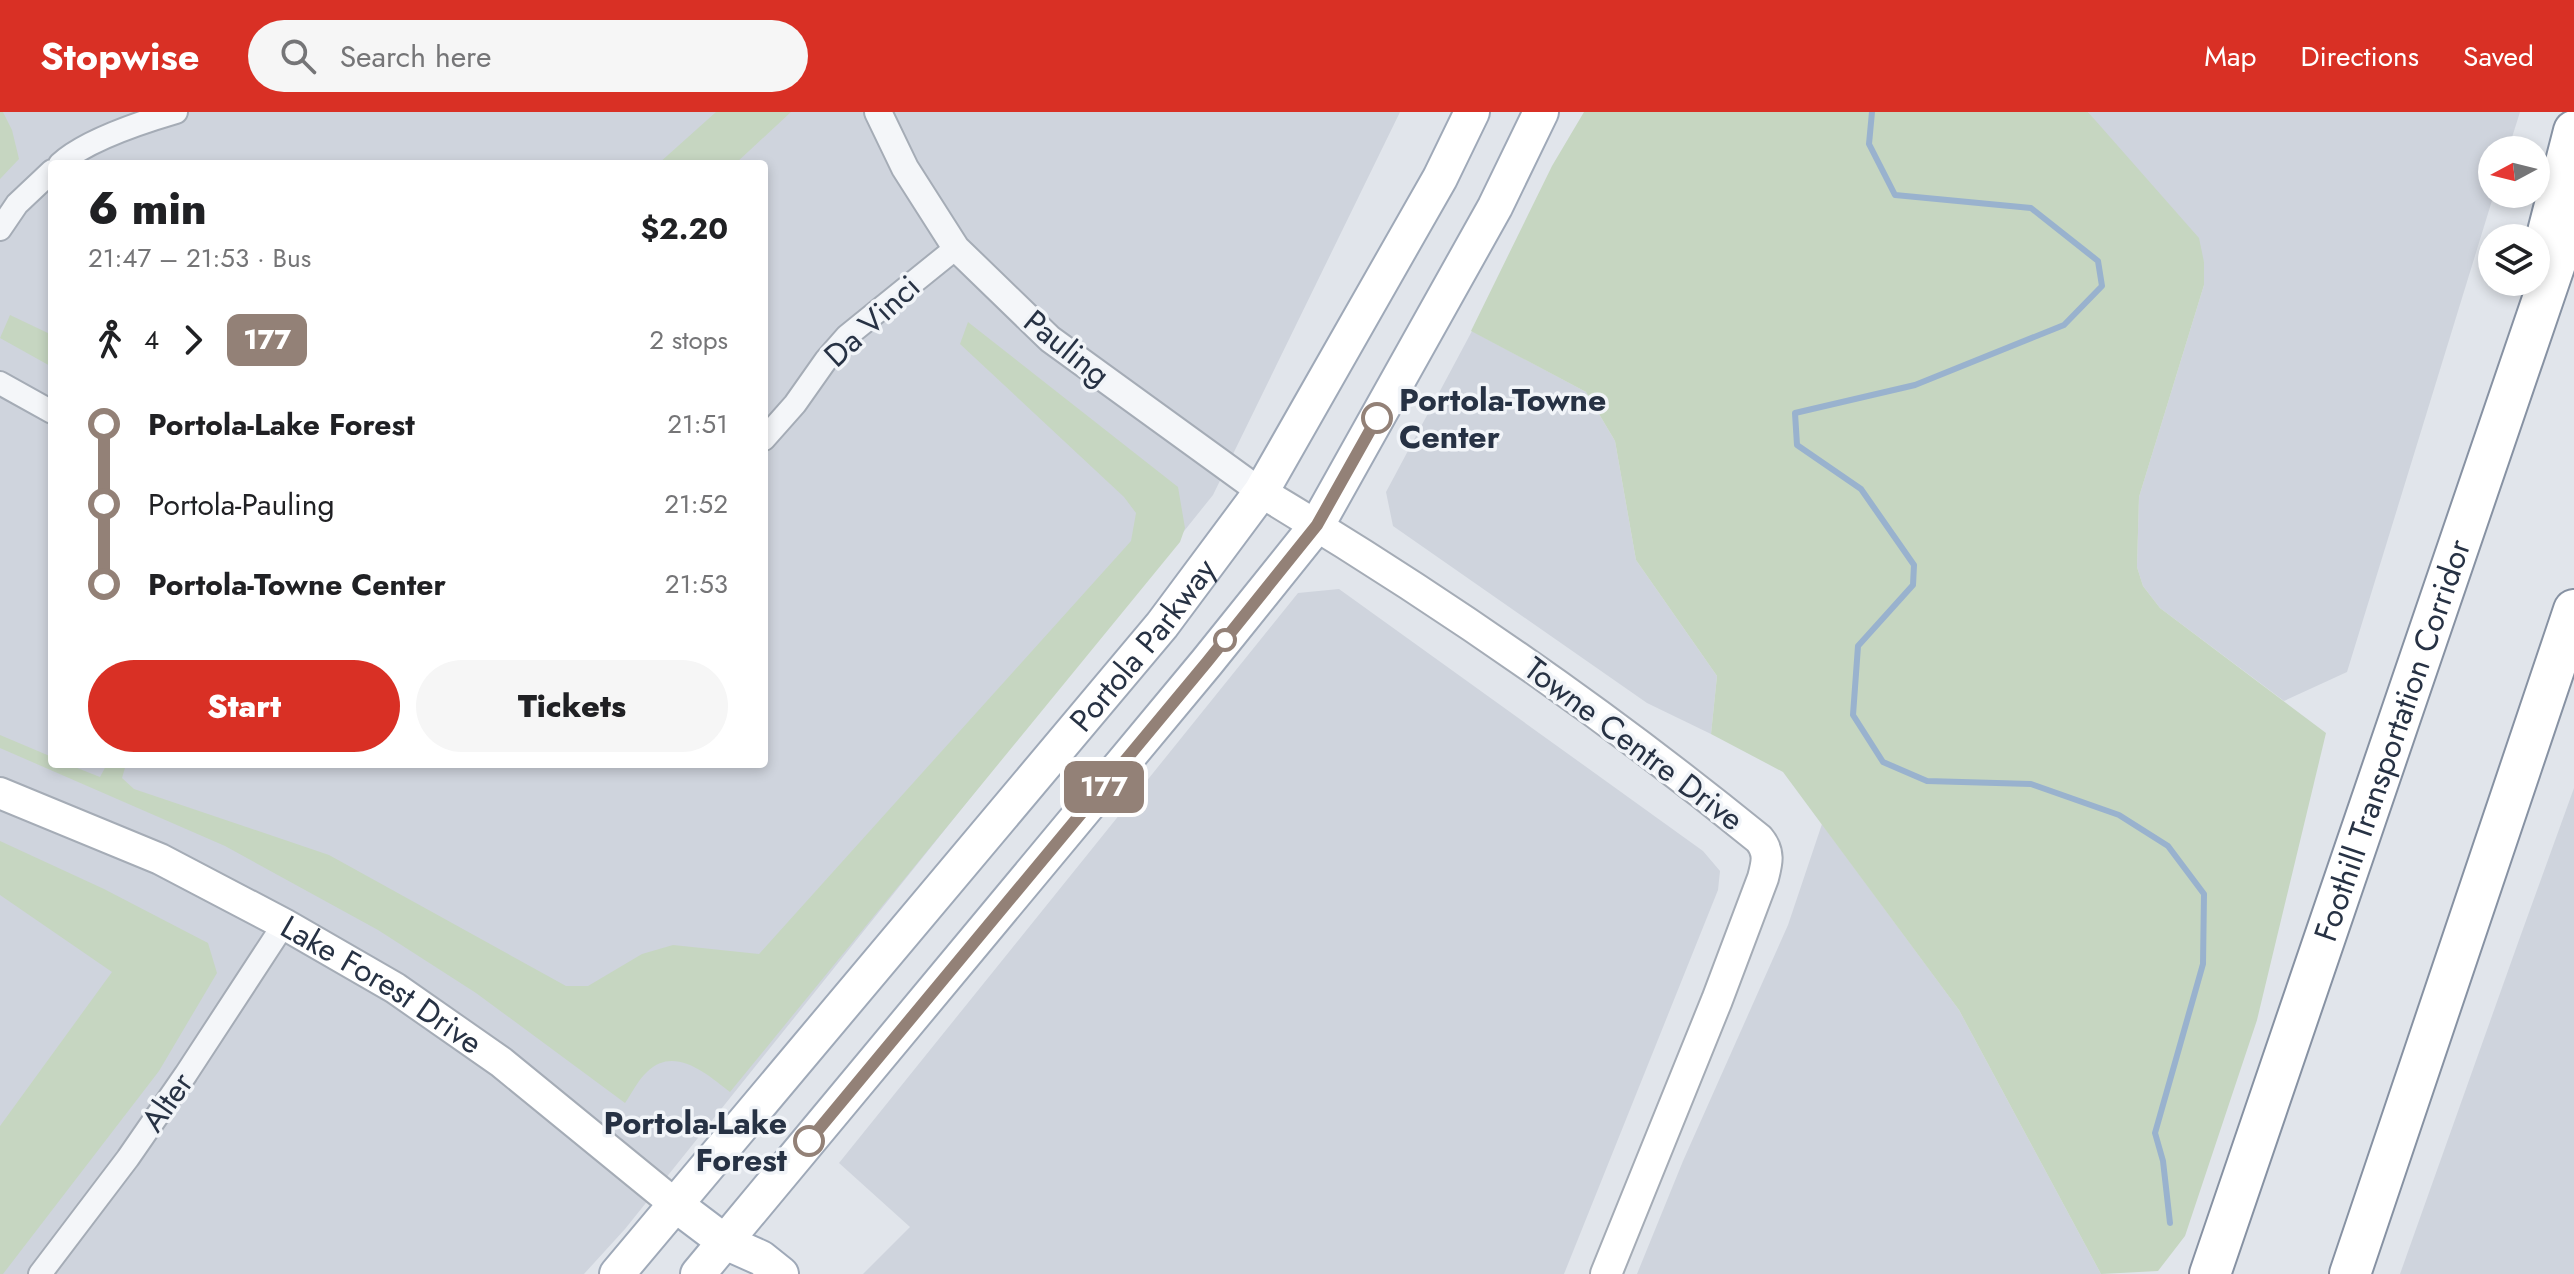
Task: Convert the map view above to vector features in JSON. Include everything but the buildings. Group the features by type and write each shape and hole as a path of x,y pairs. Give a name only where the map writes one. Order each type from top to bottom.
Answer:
{"highway":[{"path":"2550,224 2574,131"},
{"name":"Foothill Transportation Corridor","path":"2213,1265 2574,208"},
{"path":"2488,460 2530,296"},
{"path":"2350,1274 2574,610"}],"main road":[{"name":"Portola Parkway","path":"617,1274 1162,625 1261,492 1440,178 1472,112"},
{"name":"Portola Parkway","path":"698,1274 729,1258 1317,525 1495,207 1541,112"},
{"name":"Pauling","path":"1261,492 1317,525"},
{"name":"Towne Centre Drive","path":"1317,525 1440,602 1653,754 1759,839 1766,848 1768,858 1763,878 1723,987 1606,1274"},
{"name":"Lake Forest Drive","path":"0,793 160,859 284,924 395,988 501,1062 676,1205 729,1258 761,1258 781,1274"}],"street":[{"path":"65,160 101,140 176,112"},
{"name":"Pauling","path":"878,112 905,168 956,248 1050,339 1261,492"},
{"path":"0,229 17,204 48,175"},
{"name":"Da Vinci","path":"768,434 847,336 956,248"},
{"path":"0,383 48,410"},
{"name":"Alter","path":"40,1274 128,1158 284,924"}],"shaded area":[{"path":"0,112 1400,112 1213,495 625,1229 584,1274 0,1274"},
{"path":"2088,112 2520,112 2512,136 2478,136 2478,208 2490,208 2485,224 2478,224 2478,246 2347,672 2284,701 2160,608 2143,586 2137,567 2139,497 2204,285 2204,262"},
{"path":"1472,331 1586,392 1615,441 1636,560 1717,676 1711,734 1647,703 1393,526 1386,492"},
{"path":"1339,589 1703,851 1720,871 1718,890 1564,1274 863,1274 910,1227 839,1163 1298,593"},
{"path":"2574,788 2574,1274 2400,1274 2519,940"},
{"path":"1822,824 1959,1010 2101,1274 1637,1274 1683,1161 1788,925"}],"green space":[{"path":"0,112 3,112 12,130 19,159 0,179"},
{"path":"716,112 791,112 739,160 662,160"},
{"path":"1584,112 2088,112 2199,238 2204,262 2204,285 2139,497 2137,567 2143,586 2160,608 2326,733 2257,1020 2185,1236 2158,1271 2101,1274 1959,1010 1783,772 1711,734 1717,676 1636,560 1615,441 1586,392 1471,331 1552,166"},
{"path":"10,315 48,333 48,365 0,338"},
{"path":"968,322 1178,487 1185,528 1180,542 730,1092 690,1065 668,1061 657,1064 647,1072 625,1103 476,993 378,930 225,846 0,748 0,735 48,755 48,768 77,768 100,777 105,768 125,768 122,778 134,789 329,855 566,986 588,986 642,954 673,945 759,954 1131,541 1136,513 1124,497 960,344"},
{"path":"0,841 104,889 208,943 217,973 159,1071 3,1274 0,1274 0,1126 112,972 0,895"}],"waterway":[{"path":"1872,112 1869,144 1895,195 2031,208 2098,261 2102,286 2064,325 1915,385 1795,413 1797,445 1861,489 1914,565 1913,585 1858,646 1853,715 1883,762 1927,781 2031,784 2119,815 2168,846 2204,894 2203,964 2155,1133 2163,1161 2170,1223"}],"bus line":[{"name":"177","path":"809,1141 1317,525 1377,418"}],"place":[{"name":"Portola-Towne Center","path":"1377,418"},
{"name":"Portola-Lake Forest","path":"809,1141"}]}
